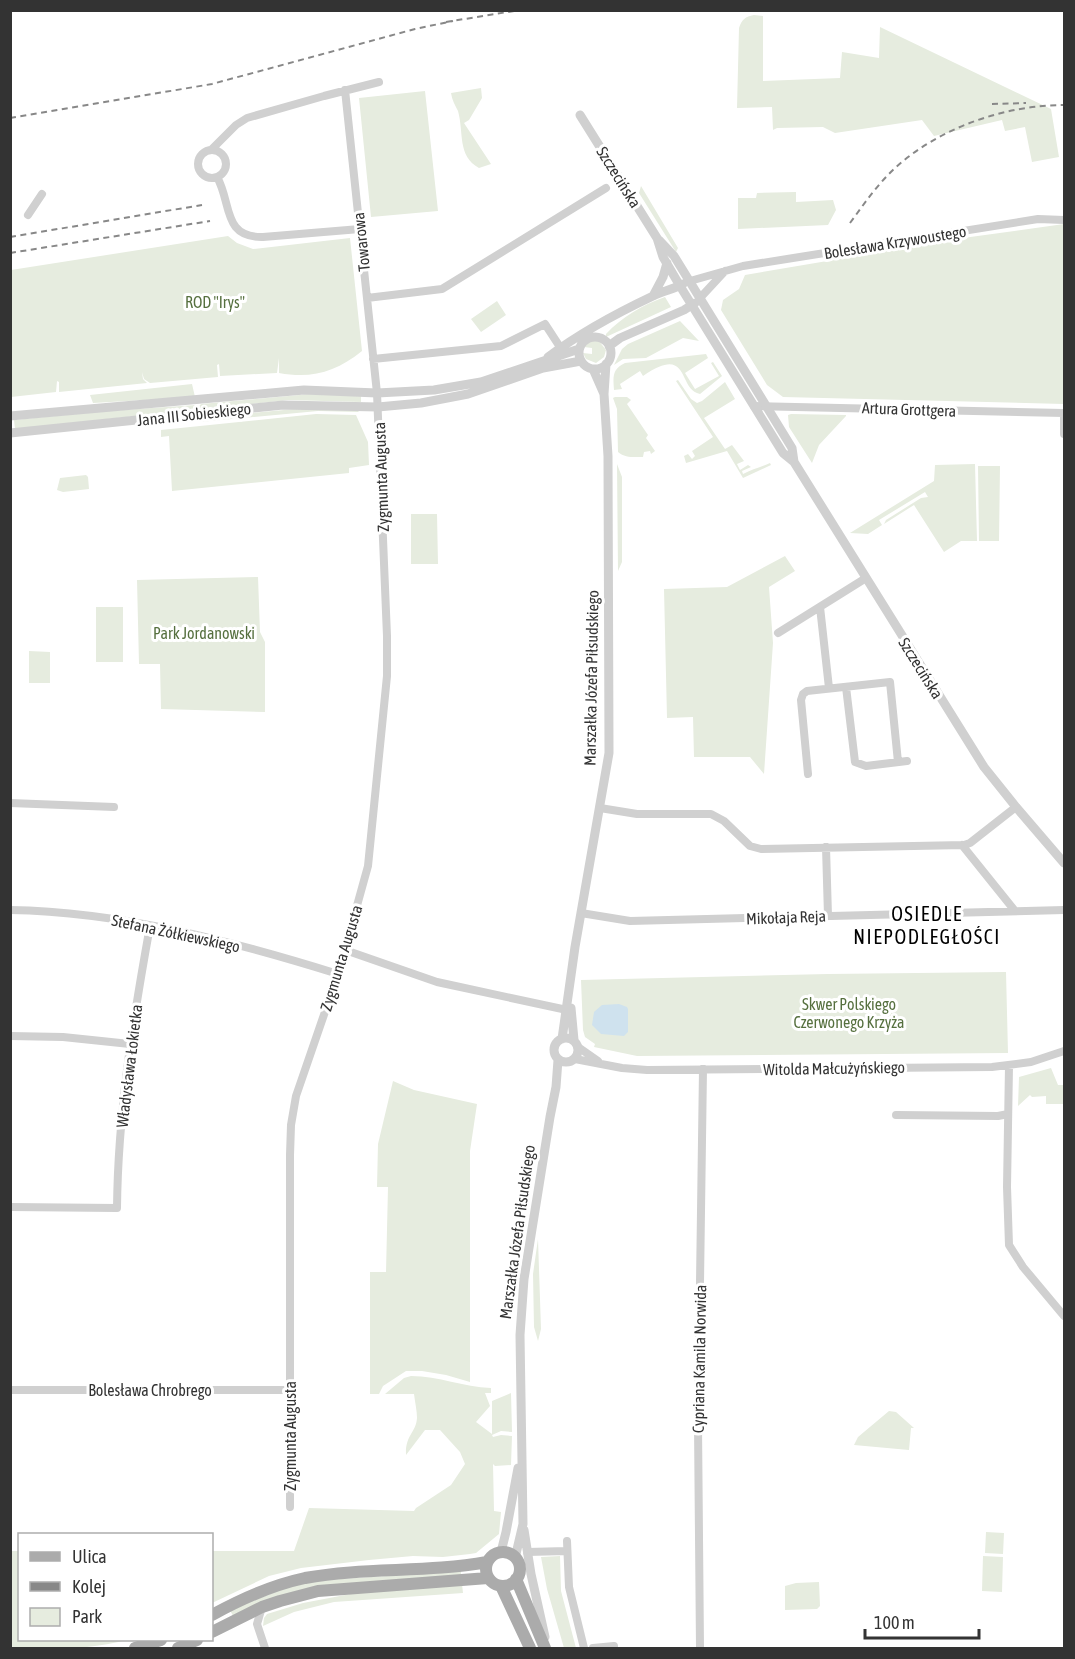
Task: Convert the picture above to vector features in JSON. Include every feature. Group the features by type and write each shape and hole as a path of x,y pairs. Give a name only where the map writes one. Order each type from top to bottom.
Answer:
{"main road":[{"path":"516,1580 501,1586 492,1582 488,1578 487,1562 501,1552 506,1552 515,1558 519,1569 516,1580 546,1648"},
{"path":"213,1614 251,1595 304,1579 487,1562"},
{"path":"213,1631 280,1600 326,1590 488,1578"},
{"path":"501,1586 530,1648"},
{"path":"135,1648 158,1641"},
{"path":"178,1648 195,1641"}],"street":[{"path":"217,177 205,176 199,167 201,155 211,150 241,121 379,82"},
{"name":"Towarowa","path":"345,90 377,393"},
{"name":"Szczecińska","path":"580,115 657,238 680,286 783,453 794,462 984,767 1065,863"},
{"path":"211,150 219,153 225,159 225,168 217,177"},
{"path":"217,177 223,189 231,221 240,232 248,236 263,237 360,229"},
{"path":"367,298 442,289 606,188"},
{"path":"28,215 42,194"},
{"name":"Bolesława Krzywoustego","path":"690,281 726,270 1038,219 1065,220"},
{"name":"Szczecińska","path":"657,238 671,251 766,405 792,448 794,462"},
{"path":"653,296 667,263"},
{"path":"609,346 620,338 693,306 726,270"},
{"name":"Jana III Sobieskiego","path":"543,360 560,347 618,314 690,281"},
{"name":"Jana III Sobieskiego","path":"598,337 618,314"},
{"path":"373,359 501,346 545,324 560,347"},
{"path":"598,337 609,346 610,356 606,364 593,369 581,361 579,350 588,338 598,337"},
{"name":"Jana III Sobieskiego","path":"10,416 304,390 415,392 481,382 579,350"},
{"name":"Jana III Sobieskiego","path":"10,434 283,405 378,407 421,404 494,387 543,368 581,361"},
{"name":"Marszałka Józefa Piłsudskiego","path":"562,1039 581,913 608,766 610,731 608,456 604,394 606,364"},
{"name":"Marszałka Józefa Piłsudskiego","path":"593,369 604,394"},
{"path":"377,393 378,407"},
{"name":"Artura Grottgera","path":"754,406 1064,413"},
{"name":"Zygmunta Augusta","path":"290,1507 290,1155 292,1116 299,1084 338,974 364,883 369,857 387,676 378,407"},
{"path":"1064,413 1065,434"},
{"path":"778,633 866,578"},
{"path":"820,607 829,688"},
{"path":"808,774 802,696 807,691 829,688 890,682 898,762"},
{"path":"846,687 855,762 866,766 907,761"},
{"path":"10,803 114,807"},
{"path":"600,808 640,814 707,813 724,821 750,846 761,849 969,844 1016,807"},
{"path":"962,845 1015,911"},
{"path":"826,847 828,916"},
{"name":"Stefana Żółkiewskiego","path":"10,910 78,914 150,926 232,945 338,974"},
{"name":"Mikołaja Reja","path":"581,913 624,921 1065,910"},
{"name":"Władysława Łokietka","path":"10,1207 117,1208 120,1129 130,1044 150,926"},
{"path":"345,950 437,982 567,1010"},
{"name":"Marszałka Józefa Piłsudskiego","path":"569,996 576,1044"},
{"path":"10,1036 68,1038 130,1044"},
{"path":"568,1038 576,1044 579,1052 572,1061 558,1060 554,1049 557,1042 568,1038"},
{"name":"Witolda Małcużyńskiego","path":"576,1044 602,1063"},
{"name":"Witolda Małcużyńskiego","path":"572,1061 602,1063 633,1069 1010,1066 1065,1051"},
{"name":"Marszałka Józefa Piłsudskiego","path":"515,1558 523,1524 520,1335 524,1279 549,1117 556,1087 558,1060"},
{"name":"Marszałka Józefa Piłsudskiego","path":"556,1087 572,1061"},
{"path":"1010,1066 1009,1245 1023,1267 1065,1316"},
{"name":"Cypriana Kamila Norwida","path":"700,1648 698,1425 703,1069"},
{"path":"896,1115 998,1116 1008,1114"},
{"name":"Bolesława Chrobrego","path":"10,1390 290,1390"},
{"name":"Marszałka Józefa Piłsudskiego","path":"501,1552 521,1454"},
{"path":"523,1524 546,1648"},
{"path":"567,1541 569,1587 584,1648"},
{"path":"527,1552 567,1551"},
{"path":"262,1607 257,1624 265,1648"},
{"path":"241,1617 257,1624"},
{"path":"593,1648 614,1647"}],"green space":[{"path":"754,15 763,16 763,81 840,78 842,52 879,58 880,27 1051,109 1059,157 1032,162 1025,127 1005,131 1002,120 934,136 922,120 835,133 823,127 773,130 772,107 737,108 739,28 744,19"},
{"path":"481,88 482,98 469,120 464,123 491,164 479,168 467,157 464,150 460,119 451,93"},
{"path":"425,91 438,211 371,217 359,98"},
{"path":"641,186 678,248 676,252 639,193"},
{"path":"796,192 796,202 833,200 836,210 828,225 738,229 738,198 756,198 757,193"},
{"path":"1064,224 1064,404 783,397 767,385 721,310 723,300 739,289 745,275 963,238"},
{"name":"ROD \"Irys\"","path":"228,236 237,243 253,249 350,238 362,351 333,369 313,374 279,373 279,358 277,373 220,376 219,364 217,365 218,377 150,383 144,379 142,372 143,379 147,383 59,392 57,381 56,392 11,397 11,270"},
{"path":"665,297 671,307 606,337 612,328 626,317"},
{"path":"497,301 506,315 481,332 471,319"},
{"path":"680,321 699,341 683,338 646,358 623,359 614,365 622,349 628,344"},
{"path":"591,340 599,341 606,350 604,357 596,363 586,359 583,353 592,354 592,348 584,347"},
{"path":"706,354 708,358 685,373 695,389 719,376 711,363 713,362 722,376 700,394 693,391 676,366 669,364 658,367 643,376 640,371 620,384 622,389 614,390 614,374 625,363"},
{"path":"678,380 691,399 697,403 725,382 735,399 704,418 725,449 732,445 744,461 737,464 740,470 748,465 751,467 742,471 743,474 770,463 771,465 743,478 727,451 686,463 684,456 688,454 692,459 695,456 692,451 713,437 676,381"},
{"path":"192,384 195,397 93,403 90,395"},
{"path":"310,394 361,396 361,402 288,400 196,410 201,404"},
{"path":"627,397 631,400 627,404 648,435 646,438 655,451 651,454 650,451 644,452 643,457 633,457 618,452 617,409 613,398"},
{"path":"196,405 191,410 15,429 14,420 108,411"},
{"path":"295,409 360,410 358,412 318,411 199,422 196,418"},
{"path":"316,414 356,415 368,442 369,465 349,468 349,473 172,491 169,436 161,437 161,430"},
{"path":"788,415 846,416 819,445 812,463 789,427"},
{"path":"617,464 622,477 622,562 618,571"},
{"path":"975,464 977,541 961,541 944,552 914,505 884,524 886,520 921,498 928,497 925,492 879,520 882,525 868,534 850,533 934,481 935,465"},
{"path":"978,466 1000,466 999,541 979,541"},
{"path":"86,475 89,489 63,492 57,490 60,478"},
{"path":"411,514 437,514 438,564 411,564"},
{"path":"785,556 795,571 769,587 773,643 764,774 750,757 694,757 693,717 667,718 664,589 727,587"},
{"name":"Park Jordanowski","path":"258,577 260,632 265,642 265,712 161,709 160,664 139,664 137,580"},
{"path":"96,607 123,607 123,662 96,662"},
{"path":"29,651 50,652 50,683 29,683"},
{"name":"Skwer Polskiego Czerwonego Krzyża","path":"1006,972 1008,1053 637,1056 594,1047 595,1044 585,1037 583,1030 581,980"},
{"path":"1051,1068 1058,1085 1064,1085 1064,1104 1046,1104 1046,1096 1032,1097 1030,1095 1018,1106 1019,1077"},
{"path":"393,1081 414,1090 477,1104 470,1151 470,1382 446,1375 406,1371 383,1386 379,1394 370,1394 370,1272 386,1272 388,1187 377,1187 378,1144"},
{"path":"538,1239 541,1329 538,1341 534,1327 533,1274"},
{"path":"411,1376 431,1378 491,1388 491,1393 485,1393 490,1406 476,1422 492,1434 492,1401 511,1393 512,1432 501,1431 492,1435 493,1437 512,1436 511,1465 495,1466 493,1464 494,1511 501,1512 499,1534 476,1553 443,1557 413,1556 301,1568 269,1576 213,1603 213,1551 294,1551 309,1508 414,1511 451,1485 465,1464 460,1452 440,1430 425,1430 406,1455 407,1443 417,1418 414,1394 385,1394 404,1378"},
{"path":"889,1411 896,1412 914,1428 911,1428 909,1450 854,1445 858,1437"},
{"path":"986,1532 1004,1533 1003,1554 985,1553"},
{"path":"11,1551 18,1551 18,1641 122,1641 55,1649 11,1648"},
{"path":"560,1556 561,1591 576,1648 564,1648 547,1589 541,1557"},
{"path":"983,1556 1003,1557 1002,1592 982,1591"},
{"path":"461,1571 461,1575 350,1584 233,1616 230,1610 290,1586 327,1580"},
{"path":"819,1582 820,1606 817,1609 785,1610 785,1586"},
{"path":"462,1584 463,1593 334,1602 294,1612 263,1626 267,1614 303,1603 361,1592"}],"water":[{"path":"619,1004 628,1009 628,1032 624,1036 601,1034 592,1025 594,1012 602,1005"}],"railway":[{"path":"446,22 520,10"},
{"path":"10,118 212,84 415,29 453,21"},
{"path":"992,104 1026,103"},
{"path":"850,223 888,175 912,154 931,142 996,114 1019,109 1064,105"},
{"path":"10,237 202,205"},
{"path":"10,253 210,221"}],"district":[{"name":"OSIEDLE NIEPODLEGŁOŚCI","path":"927,924"}]}
